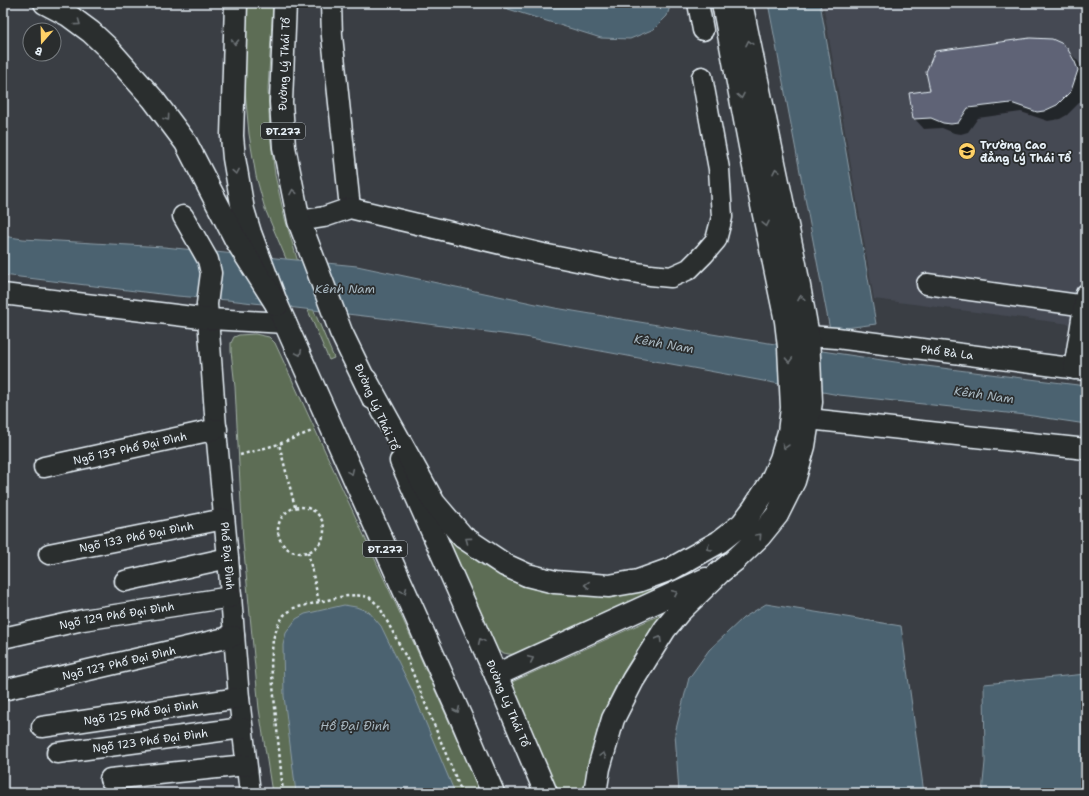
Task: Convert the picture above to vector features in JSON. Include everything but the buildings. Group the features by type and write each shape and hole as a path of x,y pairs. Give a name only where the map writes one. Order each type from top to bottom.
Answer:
{"main road":[{"path":"45,3 68,15 91,32 107,47 153,99 186,143 244,241 282,314"},
{"path":"236,3 232,136 234,158 243,210 244,241"},
{"name":"Đường Lý Thái Tổ","path":"285,3 281,102 284,147 299,221 341,332 366,380 496,675 546,793"},
{"path":"595,793 599,768 613,718 622,699 665,630 679,612 760,536 780,509 794,481 801,461 800,414 786,321 752,157 723,3"},
{"path":"366,380 434,503 463,537 505,565 527,575 555,582 582,585 608,586 638,581 671,569 719,542 742,524 771,482 781,459 789,432 800,414 811,384 808,336 795,264 741,3"},
{"name":"ĐT.277","path":"282,314 493,793"},
{"path":"496,675 719,573"}],"street":[{"path":"331,3 332,36 350,208"},
{"path":"698,3 703,30"},
{"path":"299,221 324,217 350,208 550,256 650,275 671,277 689,269 716,240 722,217 719,169 702,77"},
{"name":"Phố Đại Đình","path":"183,216 208,260 211,273 207,304 239,698 250,793"},
{"path":"927,284 1085,302 1080,369"},
{"path":"3,294 209,319 282,314"},
{"name":"Phố Bà La","path":"808,336 837,338 1080,369"},
{"path":"800,414 1086,449"},
{"name":"Ngõ 137 Phố Đại Đình","path":"44,467 217,429"},
{"name":"Ngõ 133 Phố Đại Đình","path":"49,554 224,519"},
{"path":"125,581 228,558"},
{"name":"Ngõ 129 Phố Đại Đình","path":"3,638 83,620 231,597"},
{"name":"Ngõ 127 Phố Đại Đình","path":"3,690 234,636"},
{"name":"Ngõ 125 Phố Đại Đình","path":"42,727 239,698"},
{"name":"Ngõ 123 Phố Đại Đình","path":"57,753 242,728"},
{"path":"110,779 246,765"}],"path":[{"path":"240,455 279,444 316,430"},
{"path":"279,444 295,507"},
{"path":"295,507 309,508 316,512 323,523 325,530 320,543 316,548 308,552 298,554 288,550 280,541 277,530 280,519 289,510 295,507"},
{"path":"308,552 319,602"},
{"path":"283,793 272,664 273,640 278,625 284,615 294,608 340,596 356,595 369,597 379,606 407,659 462,793"}],"shaded area":[{"name":"Trường Cao đẳng Lý Thái Tổ","path":"823,3 1086,3 1086,326 874,299"}],"green space":[{"path":"246,3 273,3 268,89 270,134 275,175 284,215 309,299 334,358 329,360 265,209 256,176 249,134 242,58"},
{"path":"255,334 269,337 275,343 416,648 481,793 272,793 259,709 243,542 235,387 231,351 231,343 234,337 239,335"},
{"path":"445,535 482,565 502,577 521,585 547,590 617,595 667,587 520,654 506,654 493,647"},
{"path":"662,614 628,665 615,687 605,709 594,744 586,793 557,793 510,683"}],"water":[{"path":"489,3 671,3 667,16 654,29 630,39 601,38"},
{"path":"768,3 820,3 876,324 830,330"},
{"name":"Kênh Nam","path":"3,236 23,239 164,247 357,266 555,308 742,339 902,363 1086,386 1086,424 1026,415 839,395 525,337 398,320 3,275"},
{"path":"766,604 901,626 924,793 679,793 675,733 689,678 709,650 743,618"},
{"name":"Hồ Đại Đình","path":"344,605 356,607 369,612 381,626 412,690 455,793 296,793 284,696 283,645 286,633 296,619 305,614"},
{"path":"1086,674 1086,793 982,793 985,762 984,684"}],"place":[{"name":"Trường Cao đẳng Lý Thái Tổ","path":"967,151"}]}
